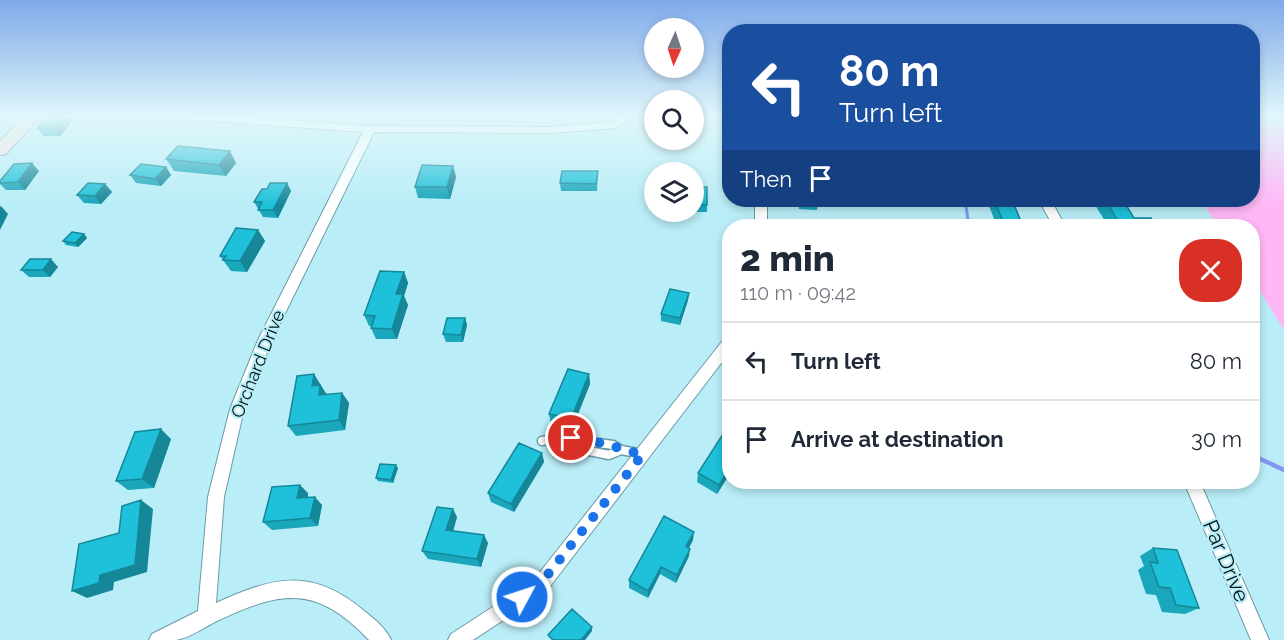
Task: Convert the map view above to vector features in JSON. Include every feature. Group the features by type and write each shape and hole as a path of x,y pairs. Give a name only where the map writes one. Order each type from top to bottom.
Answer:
{"street":[{"name":"Orchard Drive","path":"206,618 216,497 237,409 265,340 362,146"},
{"path":"457,640 538,587 722,352"},
{"name":"Par Drive","path":"1194,489 1260,640"},
{"path":"158,640 257,595 297,588 322,594 366,622 382,640"}],"lane":[{"path":"542,441 562,438 564,446 609,454 621,450 643,454"}],"shaded area":[{"path":"1260,146 1284,146 1284,330 1260,291 1260,219 1213,219 1206,207 1260,207"}],"building":[{"path":"178,146 230,151 219,165 166,159"},
{"path":"32,163 18,182 0,183 14,164"},
{"path":"141,164 166,167 155,179 130,175"},
{"path":"422,165 453,166 447,187 415,187"},
{"path":"562,171 598,171 596,184 560,183"},
{"path":"88,183 105,184 95,196 77,195"},
{"path":"270,183 287,183 273,210 258,210 262,202 254,202 262,189 267,189"},
{"path":"704,187 707,187 707,205 704,205"},
{"path":"997,207 1015,207 1020,219 1002,219"},
{"path":"1109,207 1127,207 1134,218 1152,219 1117,219"},
{"path":"236,228 258,230 240,261 223,260 226,256 220,256"},
{"path":"72,232 84,234 75,243 63,241"},
{"path":"30,259 51,259 43,270 21,270"},
{"path":"380,271 404,272 396,294 403,294 392,329 371,328 375,316 364,315"},
{"path":"670,289 689,293 680,318 661,314"},
{"path":"447,318 465,318 461,335 443,334"},
{"path":"568,369 589,374 571,419 549,414"},
{"path":"314,374 312,386 320,385 319,395 342,393 339,420 288,426 297,376"},
{"path":"161,429 142,479 116,481 135,432"},
{"path":"722,436 722,480 719,485 698,473"},
{"path":"519,443 542,453 511,504 488,493"},
{"path":"380,464 396,465 391,480 376,478"},
{"path":"300,485 297,498 315,497 310,518 263,522 272,487"},
{"path":"141,500 135,565 100,575 99,583 72,591 79,544 119,533 122,506"},
{"path":"437,507 453,509 446,530 484,535 477,559 422,551"},
{"path":"664,516 694,532 686,546 690,549 677,575 661,567 648,591 629,580"},
{"path":"1153,548 1177,550 1199,608 1176,605 1170,588 1159,587 1150,562 1158,563"},
{"path":"572,609 592,627 581,640 553,640 548,635"}],"waterway":[{"path":"966,207 968,219"},
{"path":"1260,459 1284,470"}],"route":[{"path":"522,597 538,587 643,454 621,450 613,445 571,438"}]}
